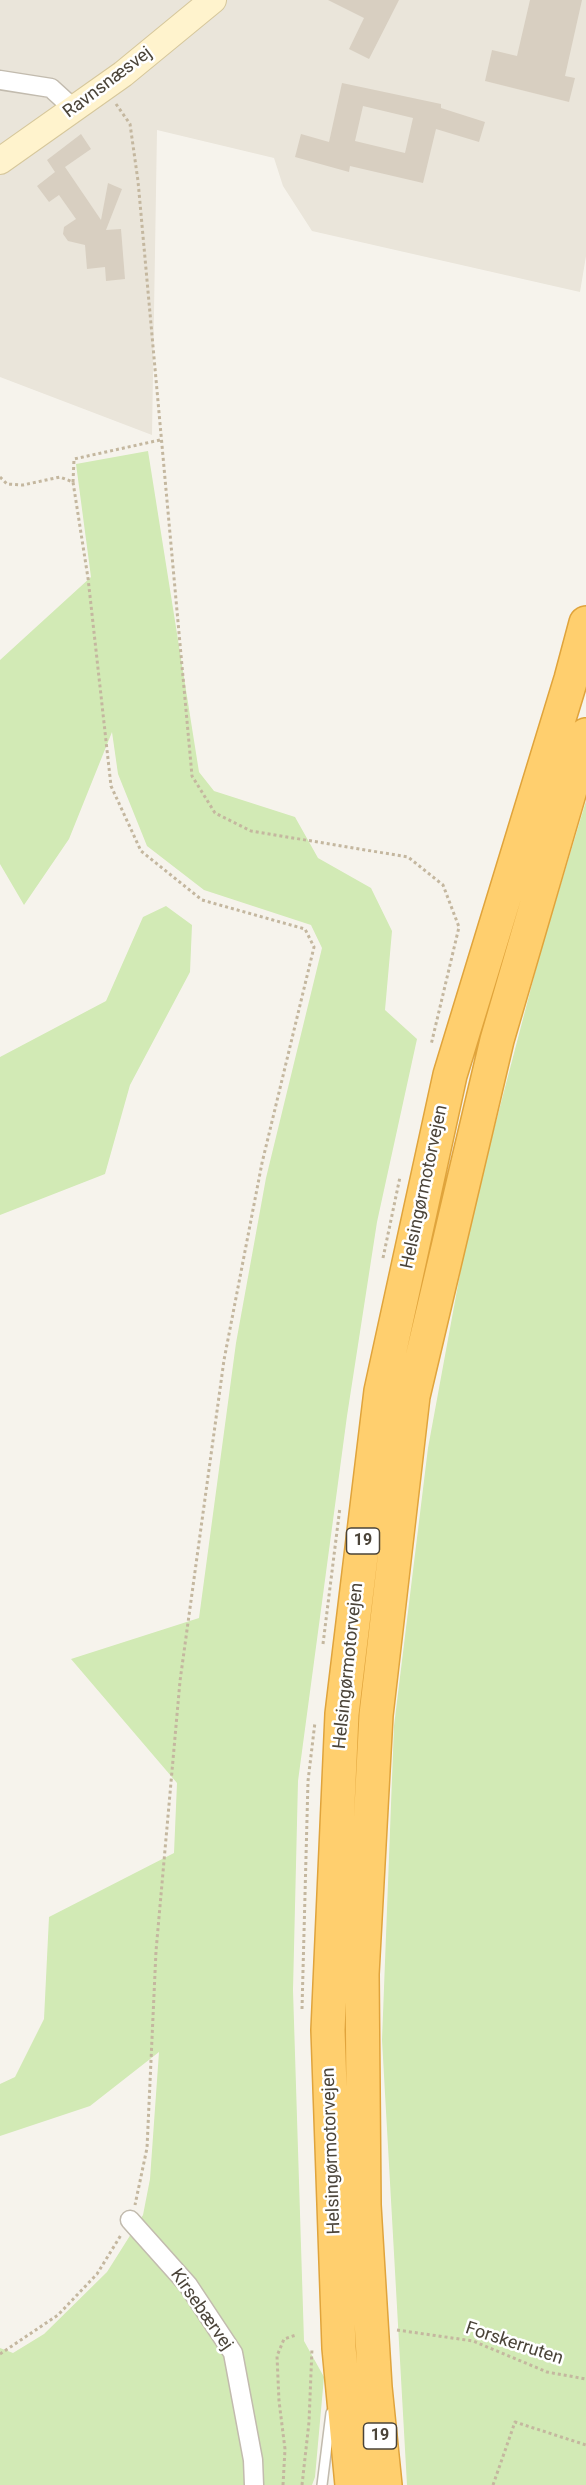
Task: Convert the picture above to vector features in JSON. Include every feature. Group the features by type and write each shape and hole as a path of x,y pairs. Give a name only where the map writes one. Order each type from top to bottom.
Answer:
{"highway":[{"name":"Helsingørmotorvejen","path":"352,2485 325,2344 328,2018 342,1714 381,1391 450,1075 572,679 586,623"},
{"name":"Helsingørmotorvejen","path":"385,2485 375,2387 364,2205 362,1986 376,1715 380,1680 413,1396 497,1040 586,735"}],"main road":[{"name":"Ravnsnæsvej","path":"0,161 104,88 213,0"}],"street":[{"path":"0,80 51,88 74,109"},
{"name":"Kirsebærvej","path":"130,2220 188,2285 233,2353 253,2460 254,2485"}],"lane":[{"path":"325,2344 333,2394"},
{"path":"322,2485 332,2405"}],"path":[{"path":"104,88 130,124 138,181 192,776 215,813 251,831 408,857 443,885 459,927 429,1054"},
{"path":"0,2354 58,2315 97,2274 130,2220 140,2188 147,2148 156,1951 180,1681 224,1360 262,1163 314,947 305,929 202,900 141,851 111,786 88,578 73,482 74,459 161,440"},
{"path":"0,477 8,484 23,485 60,477 73,482"},
{"path":"381,1269 403,1167"},
{"path":"323,1651 341,1498"},
{"path":"302,2011 308,1781 315,1722"},
{"name":"Forskerruten","path":"397,2330 472,2341 547,2373 586,2379"},
{"path":"283,2485 285,2449 279,2401 278,2356 284,2339 296,2335"},
{"path":"302,2485 309,2422 325,2344"},
{"path":"493,2485 515,2422 586,2445"}],"shaded area":[{"path":"0,0 586,0 586,256 580,292 312,231 283,186 274,158 157,130 152,435 0,377"}],"green space":[{"path":"148,451 199,772 214,791 295,817 318,858 371,888 392,931 385,1010 417,1039 377,1222 347,1416 298,1781 293,1990 304,2341 324,2377 315,2477 312,2485 0,2485 0,2348 13,2353 44,2334 107,2272 143,2215 150,2179 159,2052 90,2106 0,2136 0,2084 15,2077 44,2019 49,1917 174,1853 177,1783 71,1659 199,1618 236,1343 266,1178 322,948 311,925 204,890 147,846 118,774 112,732 69,839 24,905 0,864 0,660 91,577 76,464"},
{"path":"586,801 586,2485 407,2485 382,2040 394,1726 428,1448 469,1225 541,950"},
{"path":"166,906 192,925 190,972 130,1085 105,1174 0,1215 0,1057 106,1001 143,917"}],"building":[{"path":"328,0 399,0 369,59 349,49 364,18"},
{"path":"530,0 582,0 565,76 575,78 569,102 485,81 492,50 517,56"},
{"path":"342,83 441,104 441,108 485,122 479,142 436,129 423,183 350,166 349,172 295,157 301,134 329,142","holes":["363,106 413,118 405,153 355,141"]},
{"path":"81,134 91,149 65,167 101,220 108,183 122,189 106,230 121,229 125,279 106,281 105,267 87,269 85,245 68,241 63,234 64,227 76,219 59,195 49,202 37,186 55,172 47,160"}]}
